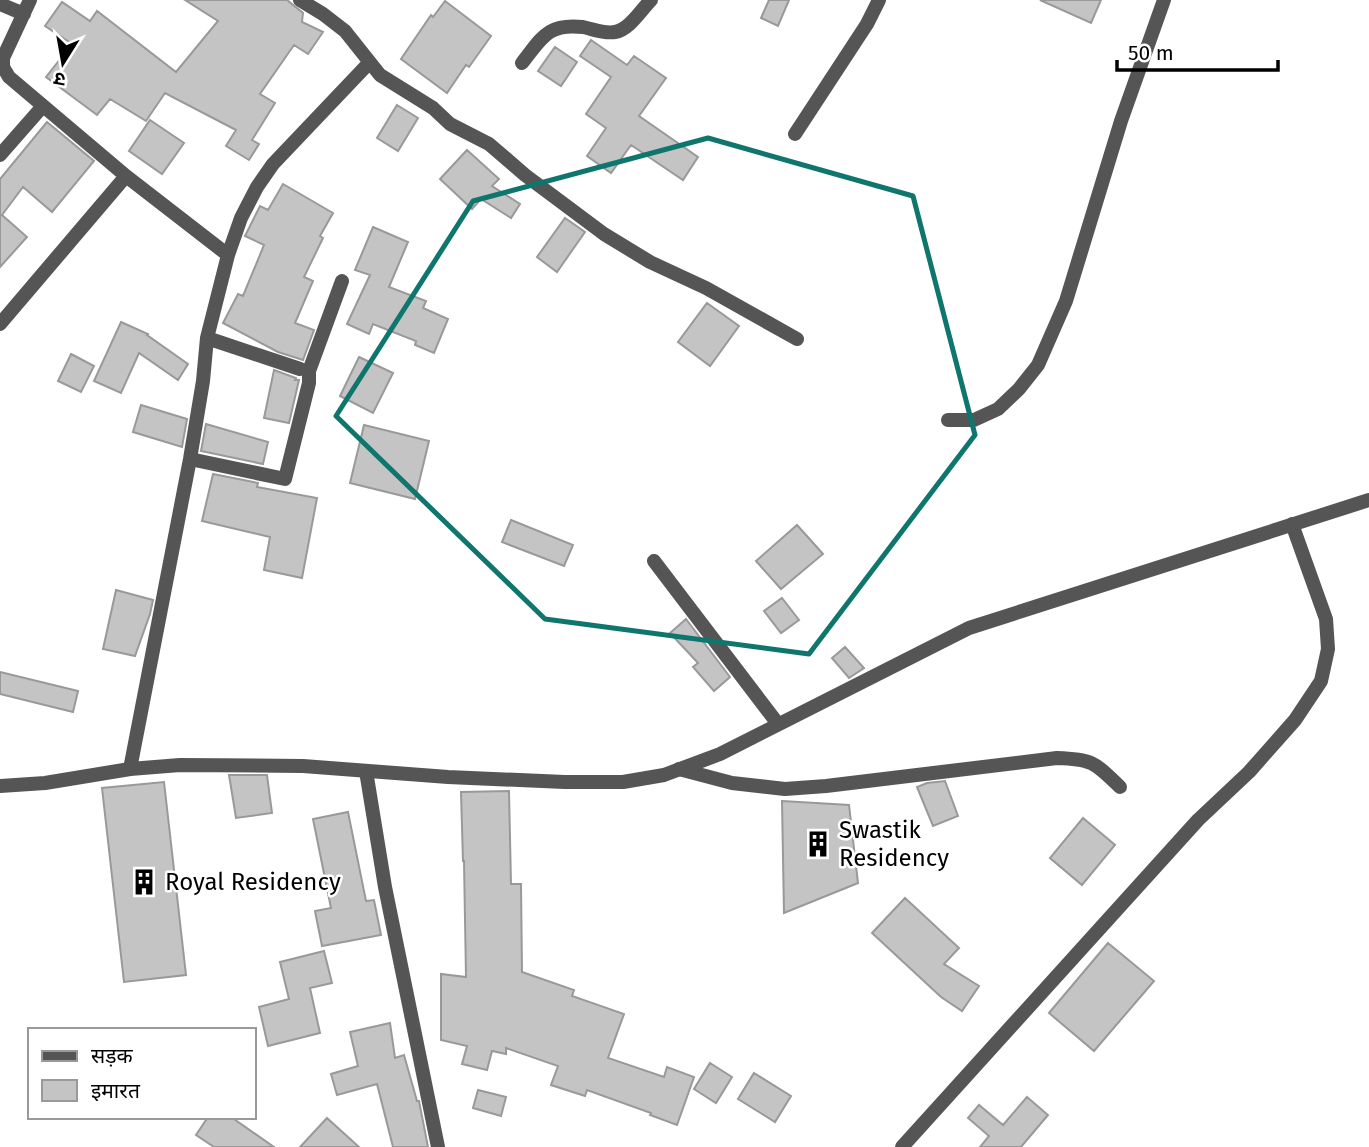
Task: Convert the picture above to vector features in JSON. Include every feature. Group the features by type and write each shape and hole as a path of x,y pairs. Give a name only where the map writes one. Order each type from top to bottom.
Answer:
{"street":[{"path":"300,0 345,31 380,75 433,108 450,124 489,144 525,175 612,239 650,262 706,288 797,339"},
{"path":"522,63 545,34 554,29 583,27 616,32 627,26 651,0"},
{"path":"795,134 867,24 879,0"},
{"path":"948,420 974,420 998,409 1019,390 1038,365 1066,301 1121,121 1164,0"},
{"path":"0,4 27,7 3,58 2,67 9,77 126,176 228,255"},
{"path":"130,769 191,459 207,338 228,255 241,218 273,164 369,63"},
{"path":"0,155 43,106"},
{"path":"0,324 126,176"},
{"path":"191,459 285,479 309,383 309,370 342,281"},
{"path":"207,338 300,369"},
{"path":"0,786 45,783 130,769 180,765 253,764 448,778 600,782 623,782 664,775 720,754 969,628 1369,500"},
{"path":"902,1147 1198,820 1249,772 1295,720 1321,681 1328,649 1326,619 1292,524"},
{"path":"654,561 778,724"},
{"path":"679,769 732,783 785,789 1057,758 1082,759 1100,767 1120,787"},
{"path":"366,771 385,887 438,1147"}],"highlighted area":[{"path":"708,138 913,196 975,435 809,654 545,619 336,416 473,201"}],"building":[{"path":"185,0 287,0 303,13 302,22 323,32 308,54 294,45 260,94 275,103 252,140 259,144 249,160 226,146 236,130 165,93 146,121 110,99 97,115 46,77 72,44 45,26 62,2 90,21 97,11 176,72 218,21"},
{"path":"769,0 789,0 778,26 761,18"},
{"path":"1040,0 1101,0 1091,23"},
{"path":"445,1 491,36 447,93 401,59 431,15 433,17"},
{"path":"591,40 627,65 634,56 666,78 639,116 698,157 683,180 631,145 611,173 587,156 606,128 586,114 611,77 580,56"},
{"path":"555,47 577,62 561,86 538,71"},
{"path":"397,105 418,118 398,151 377,138"},
{"path":"150,120 184,143 162,174 129,151"},
{"path":"47,122 94,161 52,212 23,187 2,215 27,237 0,267 0,179"},
{"path":"467,150 499,179 492,186 520,204 511,218 481,199 472,209 440,179"},
{"path":"283,184 333,213 320,236 323,238 304,277 313,281 295,323 314,330 303,360 278,352 223,323 238,294 243,296 264,245 245,236 260,206 268,210"},
{"path":"565,218 585,232 557,272 537,257"},
{"path":"373,227 408,242 389,287 426,301 423,308 448,319 434,353 415,345 416,341 373,324 369,334 347,324 370,275 355,270"},
{"path":"707,303 739,326 710,366 678,342"},
{"path":"121,322 148,334 188,364 178,380 139,353 121,393 94,381"},
{"path":"71,354 94,366 81,392 58,381"},
{"path":"359,357 393,373 373,413 340,396"},
{"path":"274,370 299,380 289,423 264,418"},
{"path":"141,405 187,419 182,447 133,432"},
{"path":"206,424 268,442 263,464 201,451"},
{"path":"364,425 429,441 415,499 350,483"},
{"path":"213,474 258,483 257,487 317,498 302,578 264,570 270,537 202,521"},
{"path":"511,520 573,545 564,566 502,542"},
{"path":"797,525 823,554 781,589 756,561"},
{"path":"116,590 153,600 135,656 103,649"},
{"path":"782,598 799,620 781,633 764,611"},
{"path":"686,619 730,677 714,691 693,667 698,663 670,633"},
{"path":"845,647 864,668 849,678 832,658"},
{"path":"0,672 78,691 73,712 0,694"},
{"path":"229,775 267,775 272,813 236,818"},
{"path":"945,781 958,816 933,826 917,787"},
{"name":"Royal Residency","path":"164,782 186,975 124,982 102,788"},
{"path":"509,791 511,884 521,884 522,972 574,990 572,996 624,1014 608,1058 664,1077 667,1067 694,1077 677,1125 587,1090 585,1096 551,1085 558,1066 506,1048 506,1054 492,1051 487,1070 462,1064 467,1046 441,1040 441,974 466,977 461,792"},
{"name":"Swastik Residency","path":"782,801 849,805 858,883 784,913"},
{"path":"348,812 366,901 374,900 381,935 322,946 315,911 331,908 313,819"},
{"path":"1083,818 1115,845 1082,885 1050,858"},
{"path":"905,898 959,948 944,964 979,986 962,1011 941,997 872,933"},
{"path":"1108,943 1154,981 1094,1051 1049,1013"},
{"path":"324,951 332,983 310,988 320,1033 268,1046 259,1007 289,999 280,962"},
{"path":"390,1023 395,1058 404,1055 419,1101 428,1147 393,1147 377,1084 337,1095 331,1074 358,1066 350,1032"},
{"path":"710,1063 732,1077 716,1103 694,1089"},
{"path":"754,1073 791,1096 775,1122 738,1099"},
{"path":"478,1090 506,1097 501,1116 473,1108"},
{"path":"1027,1097 1048,1115 1021,1147 980,1147 989,1136 968,1118 979,1105 1003,1125"},
{"path":"327,1118 359,1147 300,1147"},
{"path":"207,1119 234,1119 274,1147 214,1147 196,1135"}],"place":[{"name":"Swastik Residency","path":"818,844"},
{"name":"Royal Residency","path":"144,882"}]}
